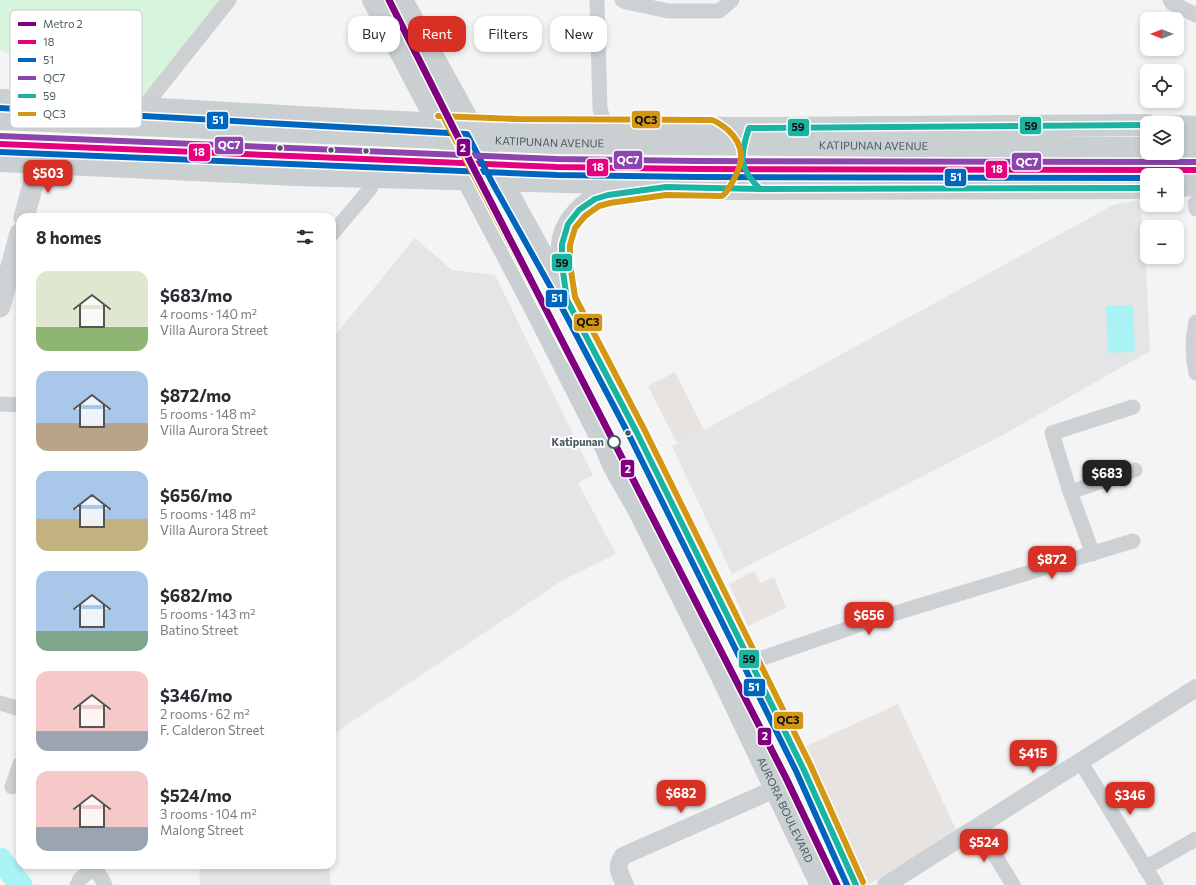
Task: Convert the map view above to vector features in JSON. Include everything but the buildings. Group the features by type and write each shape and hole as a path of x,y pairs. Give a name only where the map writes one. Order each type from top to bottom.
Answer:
{"main road":[{"name":"AURORA BOULEVARD","path":"373,0 537,312 605,446 614,467 640,514 722,677 821,885"},
{"path":"402,0 567,300 637,433 803,768 856,885"},
{"path":"455,95 480,113 518,127"},
{"name":"KATIPUNAN AVENUE","path":"0,100 10,101"},
{"name":"KATIPUNAN AVENUE","path":"143,108 313,118 518,127 749,128 1140,125"},
{"path":"244,172 257,166 262,159 266,142 257,121 245,114"},
{"path":"311,175 313,118"},
{"name":"KATIPUNAN AVENUE","path":"0,119 10,119"},
{"name":"KATIPUNAN AVENUE","path":"142,125 557,143 1140,148"},
{"path":"1184,126 1196,127"},
{"path":"606,128 606,183"},
{"path":"711,128 724,136 730,143 734,155 732,166 719,189"},
{"path":"749,128 744,147 744,166 747,175 760,190"},
{"path":"0,144 557,167 696,169 1196,170"},
{"path":"1184,148 1196,147"},
{"path":"0,162 311,175 466,178 760,190 1140,188"},
{"path":"25,213 39,163"},
{"path":"414,177 446,188 462,197 476,209 494,230"},
{"path":"567,300 562,265 562,244 568,224 579,210 595,200 608,195 666,187"},
{"path":"1184,191 1196,199"},
{"path":"0,307 16,248"},
{"path":"722,677 751,662"}],"street":[{"path":"143,108 229,0"},
{"path":"597,0 600,109 606,128"},
{"path":"622,0 668,11 719,11 732,0"},
{"path":"1170,0 1172,3 1196,15"},
{"path":"336,229 370,190 374,176"},
{"path":"1196,322 1193,332 1192,354 1196,373"},
{"path":"0,404 16,405"},
{"path":"1093,554 1070,492 1052,433 1134,407"},
{"path":"1070,492 1135,470"},
{"path":"751,662 876,619 1133,542"},
{"path":"886,885 1196,688"},
{"path":"0,703 16,708"},
{"path":"1080,761 1156,885"},
{"path":"12,787 16,776"},
{"path":"625,885 618,866 619,861 623,856 775,789"},
{"path":"978,826 1013,885"},
{"path":"1145,868 1196,839"},
{"path":"77,885 80,879 92,869"},
{"path":"97,869 106,885"}],"shaded area":[{"path":"1139,200 1141,220 1140,264 1146,264 1150,351 1001,436 732,574 672,446 704,430 1113,205"},
{"path":"415,238 452,270 495,275 593,475 578,483 616,554 563,580 336,732 336,334"},
{"path":"675,372 704,430 677,443 648,386"},
{"path":"754,571 760,583 774,577 786,608 748,626 729,584"},
{"path":"898,704 958,834 869,884 804,747"},
{"path":"199,869 329,869 331,885 200,885"}],"green space":[{"path":"0,0 224,0 143,101 142,10 10,10 10,54 0,50"}],"water":[{"path":"1133,305 1135,352 1108,353 1106,306"}],"waterway":[{"path":"0,859 21,885"}],"metro line":[{"name":"2","path":"389,0 786,778 837,885"}],"transit line":[{"name":"51","path":"0,108 10,109"},
{"name":"51","path":"142,116 467,134 560,304 630,437 796,771 847,885"},
{"name":"QC3","path":"438,116 518,119 712,120 728,130 738,142 741,160 737,174 730,187 722,196 666,195 610,203 599,206 585,216 575,228 570,245 570,264 575,297 644,429 810,764 863,882"},
{"name":"QC3","path":"445,120 570,359"},
{"name":"59","path":"760,189 744,168 743,154 749,128 1140,125"},
{"name":"QC7","path":"0,136 557,159 696,161 1196,162"},
{"name":"18","path":"0,144 557,167 696,169 1196,170"},
{"name":"51","path":"0,152 557,175 696,177 1140,178"},
{"name":"59","path":"856,885 803,768 637,433 567,300 562,265 562,244 568,224 579,210 595,199 608,195 666,187 760,189 1140,188"}],"place":[{"name":"Katipunan","path":"614,442"}]}
